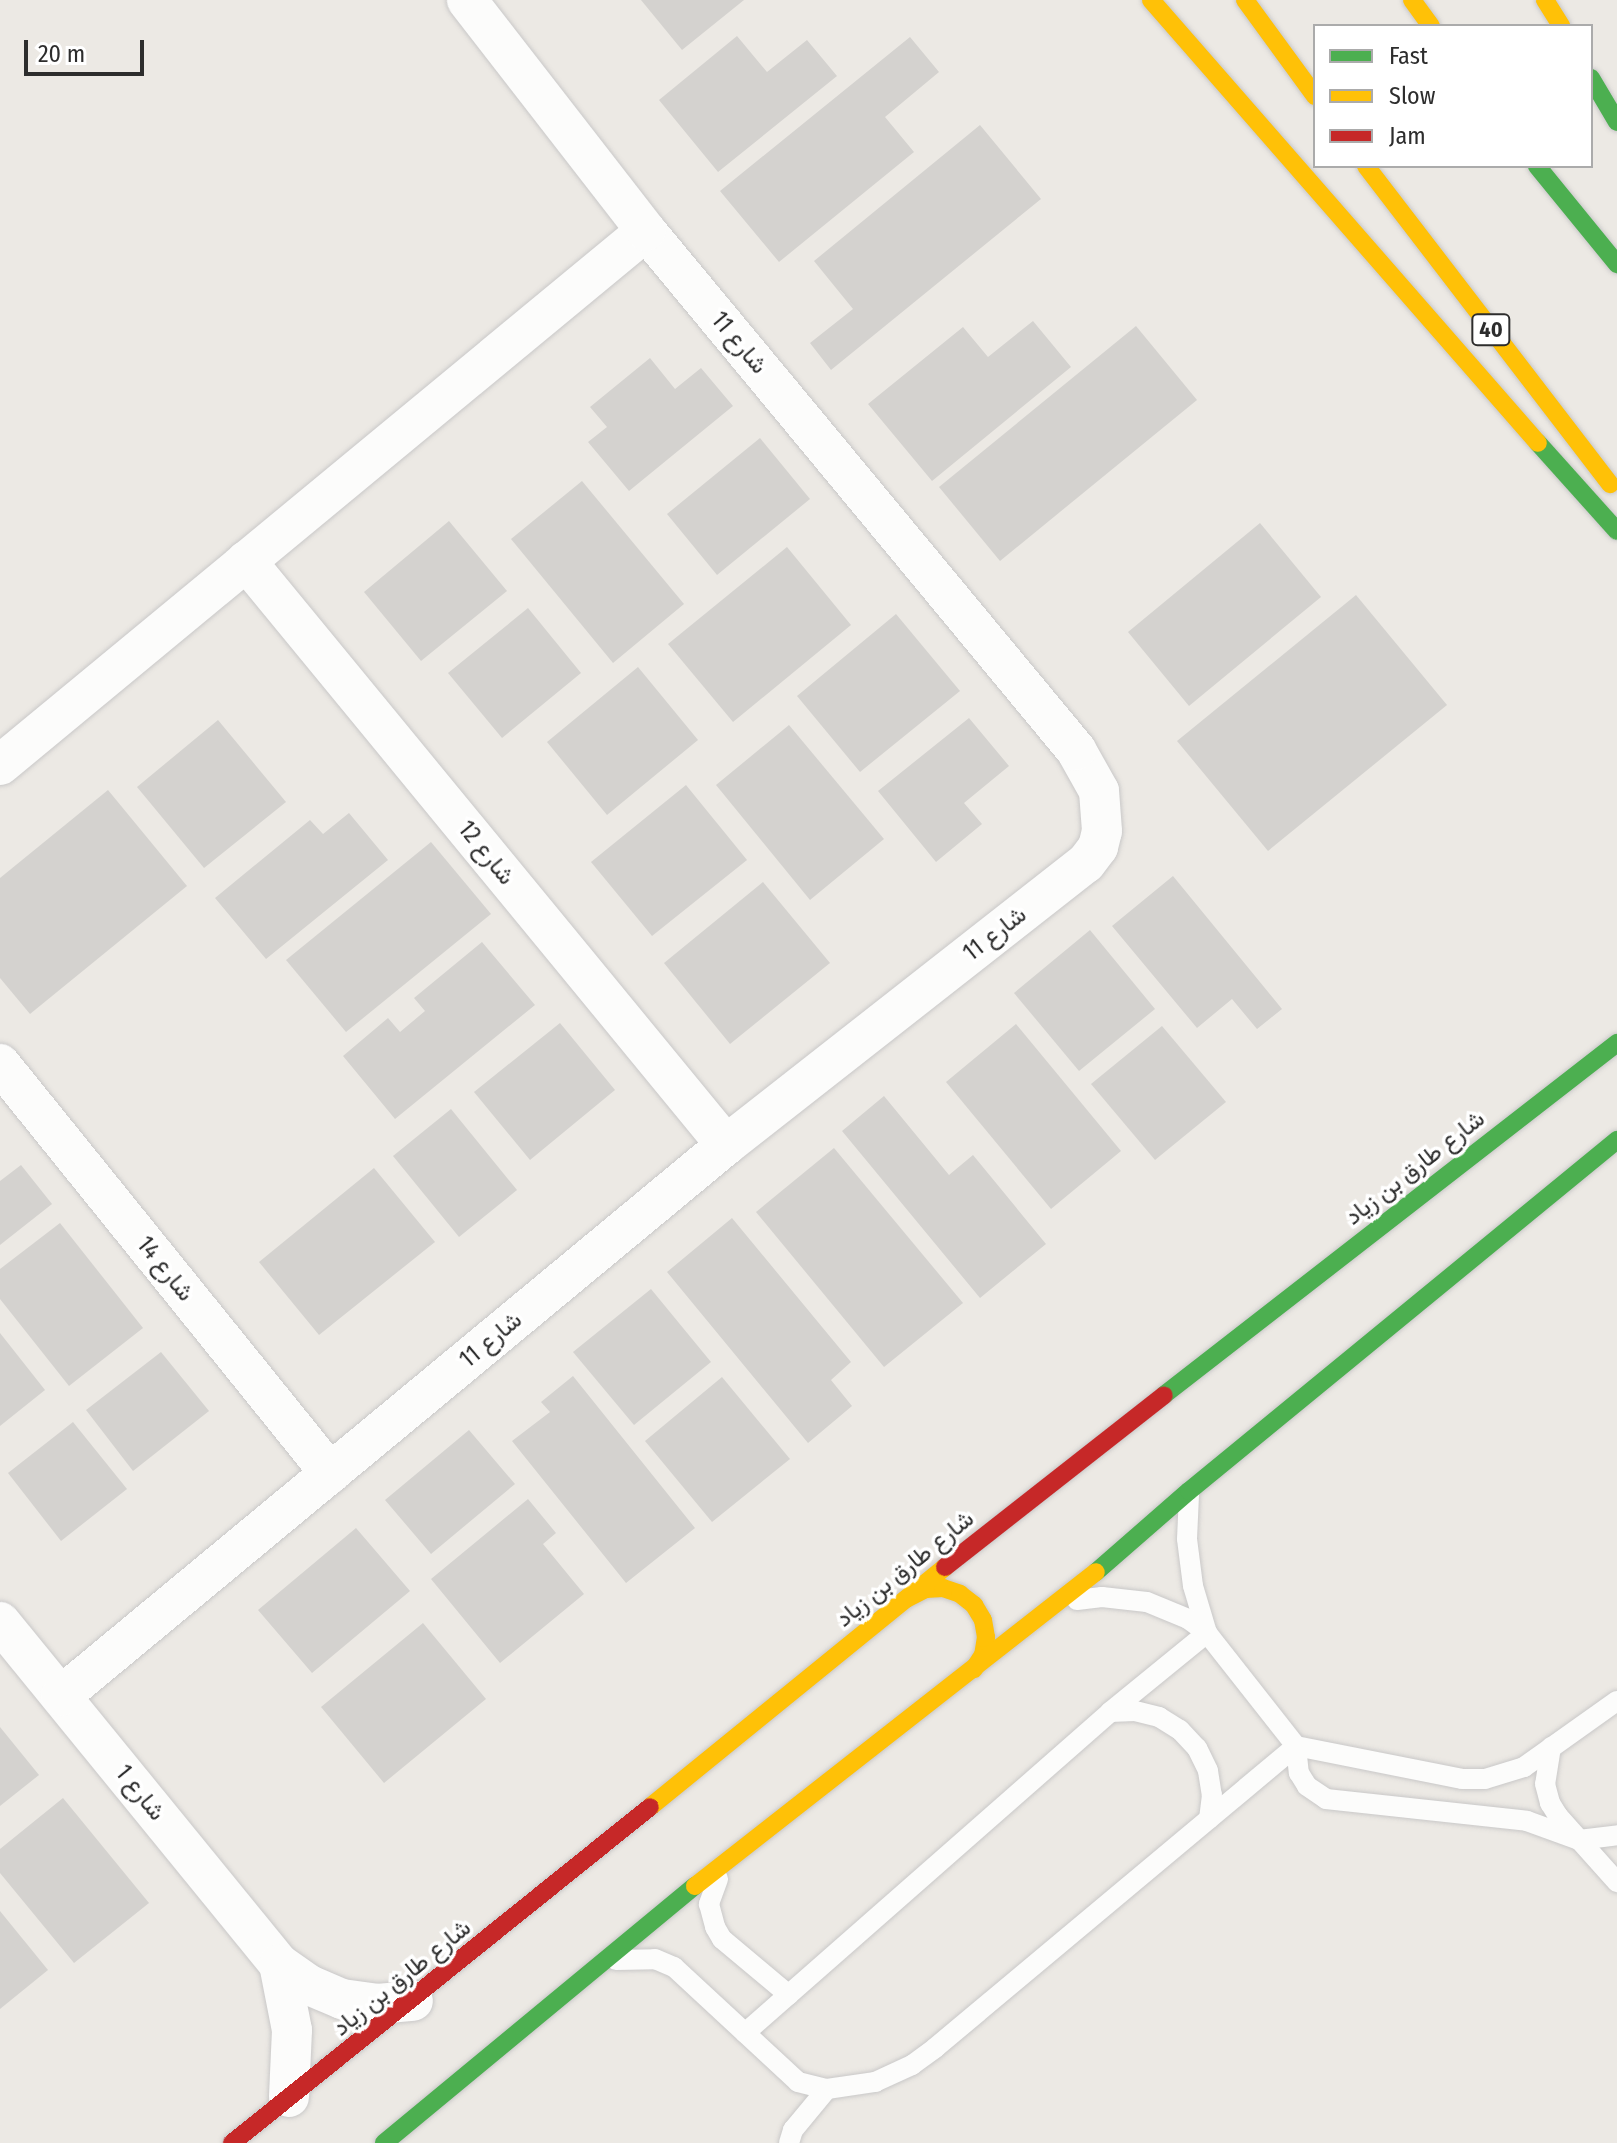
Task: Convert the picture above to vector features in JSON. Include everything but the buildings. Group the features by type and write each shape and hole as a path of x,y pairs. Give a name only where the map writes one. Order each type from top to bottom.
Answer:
{"main road":[{"path":"1151,0 1458,354 1617,531"},
{"path":"1245,0 1313,93"},
{"path":"1412,0 1430,24"},
{"path":"1545,0 1560,24"},
{"path":"1593,81 1617,122"},
{"name":"40","path":"1368,168 1617,493"},
{"path":"1539,168 1617,264"},
{"name":"شارع طارق بن زياد","path":"232,2143 413,2001 902,1601 1433,1183 1617,1043"},
{"path":"384,2143 729,1858 1058,1605 1189,1491 1617,1140"},
{"path":"902,1601 917,1592 935,1588 960,1594 974,1605 983,1620 986,1637 983,1655 974,1669"}],"street":[{"name":"شارع 11","path":"61,1696 726,1145 1086,863 1098,847 1102,831 1102,802 1095,780 1076,750 646,231 467,0"},
{"path":"0,765 646,231"},
{"name":"شارع 12","path":"246,561 726,1145"},
{"name":"شارع 14","path":"0,1064 330,1473"},
{"name":"شارع 1","path":"0,1622 279,1964 309,1985 342,1999 377,2004 413,2001"},
{"name":"شارع 1","path":"279,1964 292,2030 289,2097"}],"lane":[{"path":"1189,1491 1187,1539 1193,1586 1207,1633"},
{"path":"1058,1605 1102,1597 1147,1602 1188,1619 1207,1633 1296,1746 1299,1773 1307,1786 1326,1799 1527,1821 1579,1840 1617,1835"},
{"path":"745,2033 1110,1712 1207,1633"},
{"path":"1296,1746 1462,1779 1507,1773 1524,1767 1617,1701"},
{"path":"1110,1712 1135,1711 1159,1717 1180,1730 1197,1748 1208,1771 1212,1795 1209,1819"},
{"path":"595,1969 634,1957 674,1967 798,2082 827,2089 875,2082 912,2065 1296,1746"},
{"path":"1551,1747 1545,1765 1550,1803 1617,1882"},
{"path":"729,1858 711,1893 710,1914 715,1927 722,1939 789,1995"},
{"path":"789,2143 793,2130 827,2089"}],"traffic: fast":[{"path":"1593,81 1617,122"},
{"path":"1539,168 1617,264"},
{"path":"1538,443 1617,531"},
{"path":"1164,1395 1617,1043"},
{"path":"1096,1572 1189,1491 1617,1140"},
{"path":"384,2143 695,1886"}],"traffic: slow":[{"path":"1151,0 1538,443"},
{"path":"1245,0 1313,93"},
{"path":"1412,0 1430,24"},
{"path":"1545,0 1560,24"},
{"path":"1368,168 1610,484"},
{"path":"650,1807 945,1567"},
{"path":"695,1886 1096,1572"},
{"path":"906,1599 926,1589 943,1588 960,1594 974,1605 983,1620 986,1637 983,1655 974,1669"}],"traffic: jam":[{"path":"945,1567 1164,1395"},
{"path":"232,2143 650,1807"}]}
